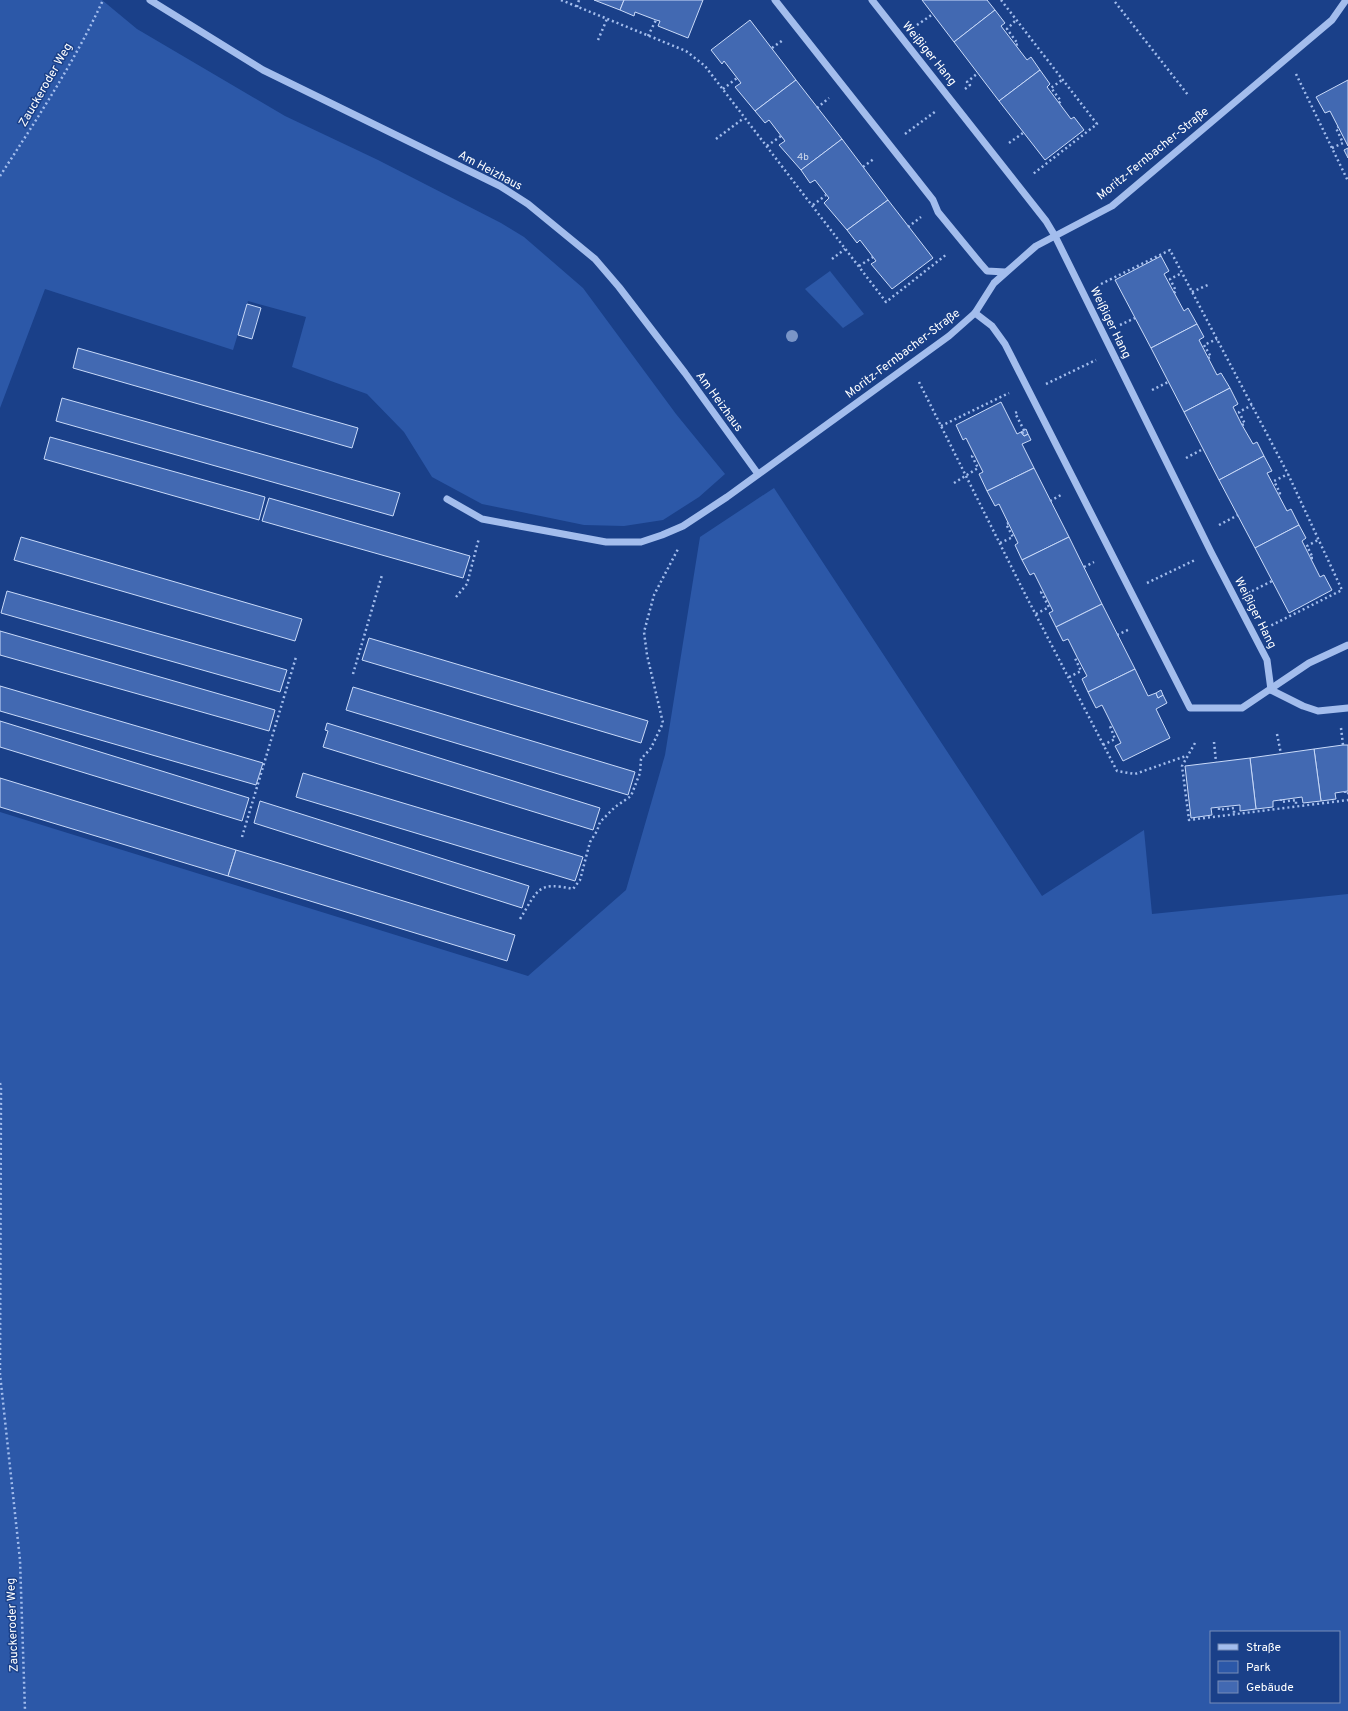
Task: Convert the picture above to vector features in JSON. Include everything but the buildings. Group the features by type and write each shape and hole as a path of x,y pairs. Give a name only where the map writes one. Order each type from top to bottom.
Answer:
{"street":[{"name":"Am Heizhaus","path":"150,0 264,70 500,186 528,204 595,259 619,287 685,373 758,474"},
{"path":"775,0 912,172 933,200 938,212 980,263 987,271 1005,272"},
{"name":"Weißiger Hang","path":"872,0 1046,221 1055,236 1211,552 1268,660 1271,690"},
{"name":"Moritz-Fernbacher-Straße","path":"448,500 482,519 606,542 641,542 683,526 758,474 949,336 975,313 994,283 1005,272 1036,246 1112,206 1332,20 1346,0"},
{"path":"975,313 992,326 1005,344 1190,708 1242,708 1271,690 1309,663 1348,645"},
{"path":"1271,690 1303,706 1318,711 1348,708"}],"path":[{"name":"Zauckeroder Weg","path":"0,176 31,129 93,21 103,0"},
{"path":"560,0 686,51 705,66 886,302 952,251"},
{"path":"577,7 579,0"},
{"path":"1002,0 1097,124 1030,175"},
{"path":"1115,2 1188,95"},
{"path":"915,27 933,14"},
{"path":"598,40 607,19"},
{"path":"648,36 656,20"},
{"path":"1016,20 1007,29 1018,44 1016,45"},
{"path":"772,48 788,35"},
{"path":"1294,68 1348,181"},
{"path":"960,94 970,85 967,82 978,73"},
{"path":"723,89 737,78"},
{"path":"1059,103 1061,101 1051,88 1062,80"},
{"path":"817,108 833,95"},
{"path":"922,122 941,107"},
{"path":"716,139 744,118"},
{"path":"1332,148 1343,143 1336,128 1338,127"},
{"path":"1007,145 1023,132"},
{"path":"767,146 781,136"},
{"path":"863,167 880,155"},
{"path":"813,205 826,195"},
{"path":"908,226 925,214"},
{"path":"832,259 845,249"},
{"path":"1094,287 1170,250 1288,474 1342,590 1264,629"},
{"path":"859,266 873,257"},
{"path":"1174,293 1176,291 1170,279 1182,273"},
{"path":"1192,292 1210,284"},
{"path":"1114,328 1135,318"},
{"path":"1208,358 1211,357 1204,345 1217,339"},
{"path":"1065,375 1082,367"},
{"path":"919,382 1117,771 1134,774 1186,756"},
{"path":"1146,393 1168,382"},
{"path":"941,426 1015,390"},
{"path":"1242,425 1245,424 1239,412 1252,405"},
{"path":"1180,461 1203,449"},
{"path":"954,482 978,468 972,456 974,455"},
{"path":"1279,494 1280,493 1274,481 1288,474"},
{"path":"1213,529 1238,515"},
{"path":"1000,543 1013,537 1006,524 1008,523"},
{"path":"1310,558 1313,558 1307,546 1318,540"},
{"path":"456,597 467,584 478,541"},
{"path":"520,919 536,892 543,886 560,886 573,889 580,880 590,842 597,831 600,822 614,807 632,796 640,773 641,759 651,748 663,723 647,655 644,632 654,595 681,543"},
{"path":"1084,567 1095,562"},
{"path":"1165,574 1182,566"},
{"path":"353,674 382,575"},
{"path":"1246,594 1272,581"},
{"path":"1036,614 1049,607 1041,592 1044,591"},
{"path":"1117,635 1135,626"},
{"path":"242,837 296,657"},
{"path":"1068,677 1081,670 1074,658 1077,657"},
{"path":"1103,745 1115,739 1110,726 1112,725"},
{"path":"1341,726 1343,746"},
{"path":"1277,734 1281,754"},
{"path":"1214,742 1216,762"},
{"path":"1194,743 1182,766 1189,820 1348,800"},
{"path":"1345,791 1345,794 1348,793"},
{"path":"1281,799 1281,802 1296,800 1296,806"},
{"path":"1219,808 1219,810 1234,808 1234,815"},
{"name":"Zauckeroder Weg","path":"0,1083 2,1086 0,1374 20,1560 25,1711"}],"green space":[{"path":"0,0 102,0 137,29 285,116 378,160 501,223 524,237 583,288 676,414 725,474 699,497 663,520 624,526 584,525 482,504 432,477 404,432 367,394 292,367 306,317 248,301 233,350 45,289 0,408"},
{"path":"830,271 864,314 843,328 805,289"},
{"path":"774,488 1042,896 1144,830 1152,914 1348,894 1348,1711 0,1711 0,812 528,976 626,890 665,755 700,537"}]}
